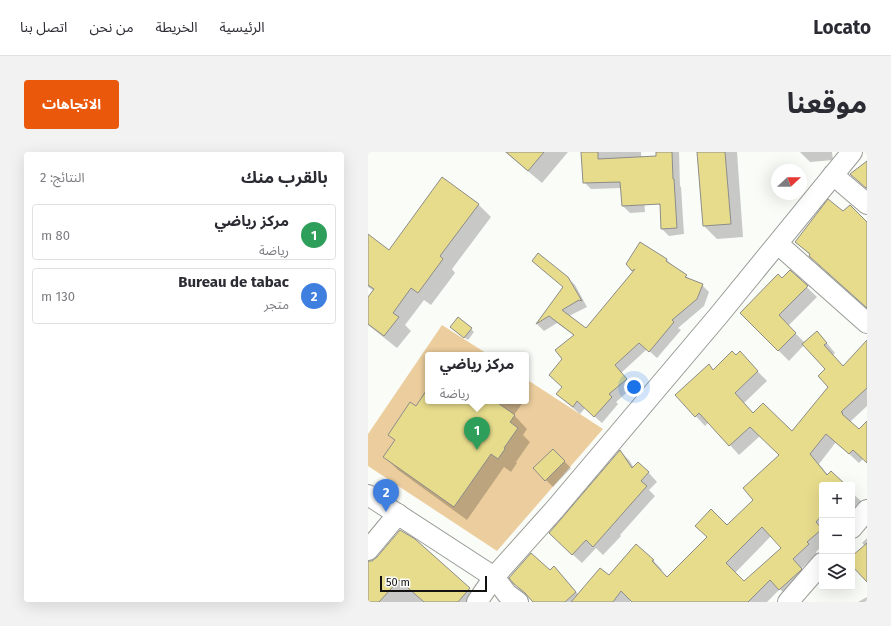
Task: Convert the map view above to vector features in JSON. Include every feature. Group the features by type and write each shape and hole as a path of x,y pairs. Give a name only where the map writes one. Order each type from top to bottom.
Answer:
{"street":[{"path":"476,602 494,577 555,508 719,315 852,152"},
{"path":"833,175 867,204"},
{"path":"778,244 867,323"},
{"path":"368,495 494,577 507,594 518,602"},
{"path":"855,524 867,510"},
{"path":"368,550 398,514"},
{"path":"788,602 819,566"}],"shaded area":[{"path":"442,325 484,352 425,352 425,404 529,404 529,381 603,429 497,551 368,466 368,434"}],"building":[{"path":"506,152 544,152 528,171"},
{"path":"581,152 598,152 598,159 656,156 656,152 672,152 677,228 661,229 660,204 622,206 620,182 583,183"},
{"path":"697,152 725,152 731,224 703,226"},
{"path":"867,161 867,188 866,188 850,174"},
{"path":"442,177 479,204 440,256 443,259 418,293 411,288 393,313 399,317 384,336 368,324 368,297 374,289 368,285 368,234 389,250"},
{"path":"828,199 843,211 850,205 867,222 867,308 809,256 810,254 795,242"},
{"path":"640,242 667,259 666,261 687,275 685,277 703,284 697,299 672,320 674,322 649,352 639,343 615,365 627,379 609,394 612,397 594,417 577,401 573,407 556,394 562,387 549,375 562,359 555,350 574,335 549,316 536,324 563,287 532,261 538,253 568,277 582,301 579,300 562,310 586,328 635,269 632,271 626,264"},
{"path":"790,270 808,286 779,315 796,333 778,351 740,313 778,274 782,278"},
{"path":"458,317 472,328 464,338 450,327"},
{"path":"817,331 827,343 824,345 843,366 867,340 867,388 841,412 859,429 867,421 867,463 853,450 849,454 826,434 810,454 827,475 831,471 843,482 819,482 819,518 816,522 819,526 819,532 807,542 809,544 793,559 802,569 779,590 770,580 748,602 632,602 621,591 613,602 571,602 600,568 609,575 636,544 654,560 652,561 667,577 707,537 695,526 711,509 727,525 753,500 743,488 779,455 750,427 729,446 699,413 695,417 675,395 709,364 713,370 732,351 736,355 740,351 758,371 735,393 753,413 763,403 792,431 828,387 818,376 825,369 802,344","holes":["762,527 781,548 744,581 726,563"]},
{"path":"425,392 425,404 499,404 515,415 510,422 518,428 504,448 505,449 498,459 491,454 454,507 383,457 395,440 388,435 410,402 416,406"},
{"path":"553,449 565,461 545,481 533,468"},
{"path":"620,450 632,468 638,462 649,472 641,481 647,486 593,547 586,540 572,555 549,533"},
{"path":"400,530 415,539 470,588 458,602 424,602 399,580 379,602 368,602 368,561 372,561 377,557"},
{"path":"867,543 867,582 855,569 855,553"},
{"path":"531,553 550,570 554,566 576,592 565,602 533,602 509,578"}],"place":[{"name":"مركز رياضي","path":"477,450"},
{"name":"Bureau de tabac","path":"386,512"}]}
